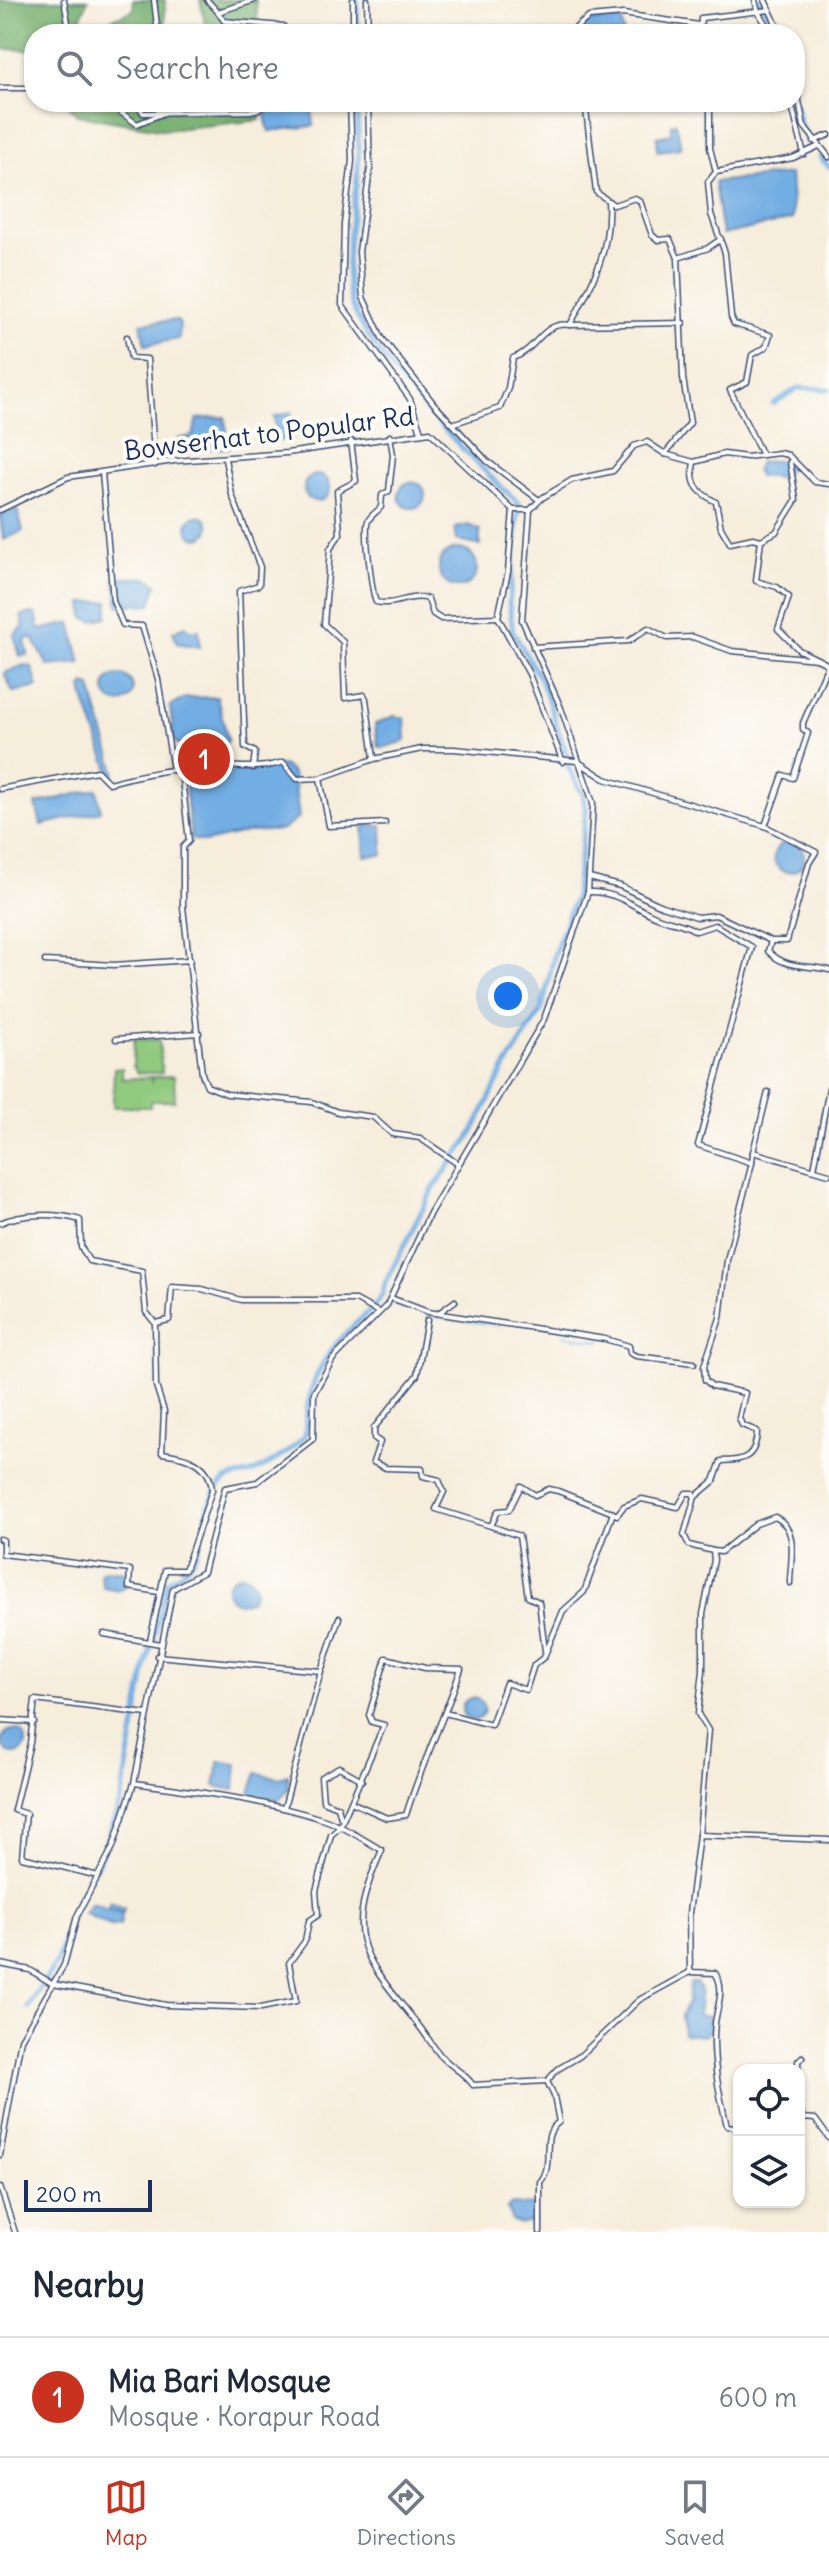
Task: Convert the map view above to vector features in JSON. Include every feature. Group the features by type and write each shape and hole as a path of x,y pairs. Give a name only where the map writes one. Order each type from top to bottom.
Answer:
{"street":[{"path":"64,0 68,24"},
{"path":"154,0 157,24"},
{"path":"207,0 224,21 259,24"},
{"path":"218,12 255,0"},
{"path":"353,0 353,24"},
{"path":"367,0 368,24"},
{"path":"755,0 766,24"},
{"path":"765,0 776,24"},
{"path":"699,24 701,18 770,10"},
{"path":"583,24 589,17 623,14 692,24"},
{"path":"0,88 24,88"},
{"path":"120,112 137,124 164,113"},
{"path":"142,112 207,112"},
{"path":"350,112 352,161 344,224 342,305 410,399 421,432"},
{"path":"368,112 370,169 359,252 363,297 382,338 409,375 487,461 539,500"},
{"path":"586,112 594,186 614,205 635,198 640,201 652,235 658,240 670,239 678,258 683,378 690,423 665,454"},
{"path":"710,112 710,148 716,172"},
{"path":"794,112 804,154"},
{"path":"801,112 804,126 829,157"},
{"path":"814,141 829,135"},
{"path":"762,455 730,390 747,382 752,355 766,347 770,335 734,324 721,239 708,194 708,182 716,172 804,154 819,146"},
{"path":"570,325 597,276 608,231 608,201"},
{"path":"678,258 708,248 721,239"},
{"path":"455,423 500,408 508,388 513,358 531,351 541,335 553,326 683,323"},
{"path":"127,337 131,358 147,359 155,465"},
{"name":"Bowserhat to Popular Rd","path":"0,510 68,477 421,432 436,436 516,510"},
{"path":"390,436 393,455 389,491 382,495 380,509 368,519 366,532 376,602 395,603 420,596 428,599 433,614 441,619 498,617"},
{"path":"351,441 356,483 337,491 340,534 330,549 324,624 343,642 345,698 364,695 366,699 374,759"},
{"path":"0,2155 21,2039 64,1965 77,1916 113,1847 134,1783 157,1656 173,1589 203,1572 225,1488 257,1482 313,1439 314,1393 333,1359 391,1298 456,1163 544,1019 588,892 593,803 561,708 522,620 529,510 539,500 572,480 613,471 635,444 647,442 665,454 694,462 724,454 779,453 815,482 829,484"},
{"path":"225,459 232,495 260,567 259,585 239,591 245,747 255,752 253,768"},
{"path":"694,462 694,485 697,491 716,502 724,536 730,543 753,538 761,540 776,532 796,500 789,459"},
{"path":"101,473 113,601 123,625 142,626 158,679 173,770"},
{"path":"529,510 516,510 498,617 529,674 566,762"},
{"path":"761,540 756,581 777,587 789,597 778,629 799,650 828,665 803,723 803,729 808,733 793,778 783,775 765,826"},
{"path":"533,647 629,641 648,628 667,638 693,637 732,651 818,659"},
{"path":"0,789 97,771 109,783 173,770 208,766 253,768 283,762 297,779 320,778 374,759 422,749 454,749 577,761 605,779 765,826 816,852 809,863 787,941 771,941 716,915 697,917 662,906 620,886 588,878"},
{"path":"181,770 189,841 183,847 183,907 202,1074 210,1089 250,1097 312,1102 338,1112 373,1117 392,1134 420,1138 456,1163"},
{"path":"320,778 329,826 385,823"},
{"path":"588,892 605,891 661,919 678,920 696,931 715,925 752,947 698,1145 752,1163"},
{"path":"771,941 768,951 775,958 801,969 829,970"},
{"path":"45,961 114,965 190,960"},
{"path":"116,1039 199,1033"},
{"path":"814,1169 829,1088"},
{"path":"768,1092 727,1260 720,1318 704,1366 705,1380 712,1386 745,1393 739,1418 742,1425 757,1431 756,1445 744,1460 721,1461 714,1481 695,1497 684,1541 721,1552 756,1524 775,1517 782,1520 791,1535 790,1583"},
{"path":"753,1152 829,1174"},
{"path":"0,1223 10,1218 49,1215 80,1220 81,1247 89,1261 142,1271 146,1312 155,1323 156,1386 164,1411 162,1453 200,1464 211,1478 212,1490 185,1570 165,1570 150,1641"},
{"path":"155,1323 169,1320 172,1287 202,1289 241,1300 326,1298 369,1305 376,1311"},
{"path":"391,1298 438,1314 605,1339 629,1346 630,1353 636,1356 694,1363"},
{"path":"438,1314 455,1301"},
{"path":"427,1320 417,1375 374,1428 374,1438 380,1442 373,1462 386,1468 422,1469 423,1476 439,1480 444,1492 436,1509 519,1536 528,1597 539,1602 546,1653"},
{"path":"491,1526 498,1511 509,1510 521,1486 535,1495 549,1489 558,1491 617,1515 624,1506 642,1499 678,1507 686,1493 693,1493 695,1497"},
{"path":"445,1713 491,1725 506,1683 526,1690 534,1665 546,1653 563,1611 584,1592 613,1513"},
{"path":"462,1528 465,1520"},
{"path":"0,1539 3,1540 3,1554 130,1570 129,1587 159,1592"},
{"path":"690,1972 689,1913 708,1730 698,1714 703,1671 703,1614 713,1572 713,1551"},
{"path":"284,1808 321,1671 339,1618"},
{"path":"104,1634 160,1644"},
{"path":"157,1656 321,1671"},
{"path":"0,1964 40,1975 53,1984 166,2005 261,2008 296,2001 289,1963 305,1941 309,1921 318,1915 316,1891 331,1835 340,1827 342,1820 351,1802 363,1780 384,1725 372,1722 369,1715 386,1658 425,1668 461,1669 445,1713 429,1743 406,1815 387,1818 351,1802"},
{"path":"97,1876 22,1857 26,1814 14,1810 34,1722 35,1700 147,1714"},
{"path":"0,1720 34,1722"},
{"path":"342,1820 338,1807 323,1801 321,1777 339,1767 363,1780"},
{"path":"134,1783 239,1797 284,1808 340,1827 382,1850 363,1891 359,1929 369,1964 441,2057 467,2075 473,2085 547,2081 558,2069 593,2045 639,2000 690,1972 715,1973 720,1981 715,2025 717,2080 727,2126 733,2127"},
{"path":"699,1835 829,1840"},
{"path":"798,2064 802,2057"},
{"path":"540,2232 538,2199 540,2182 547,2166 548,2135 559,2122 554,2096 547,2081"},
{"path":"805,2118 815,2119 829,2138"},
{"path":"0,2187 15,2232"}],"green space":[{"path":"0,0 88,0 78,24 24,24 24,50 0,49"},
{"path":"133,0 165,0 165,24 100,24 134,10"},
{"path":"200,0 256,0 257,24 205,24"},
{"path":"74,112 260,112 260,120 165,130 77,115"},
{"path":"134,1039 159,1040 162,1073 137,1073 133,1066"},
{"path":"114,1068 122,1068 122,1079 152,1077 152,1084 153,1077 174,1076 175,1101 151,1101 150,1107 113,1107"}],"water":[{"path":"621,19 622,24 582,24 585,21"},
{"path":"268,112 312,112 314,126 269,131 265,117"},
{"path":"676,123 681,148 657,151 657,137 671,134 671,124"},
{"path":"790,174 793,219 722,235 714,182"},
{"path":"176,320 180,324 179,339 145,345 141,323"},
{"path":"291,412 293,438 278,441 274,417"},
{"path":"225,417 229,448 177,450 178,439 193,436 197,419"},
{"path":"781,460 789,468 783,478 758,476 756,468 760,462"},
{"path":"317,475 326,479 330,488 326,497 317,501 308,497 304,488 308,479"},
{"path":"412,482 421,486 425,495 421,504 412,508 403,504 399,495 403,486"},
{"path":"17,509 23,531 3,540 0,515"},
{"path":"198,516 206,519 209,527 206,535 198,538 190,535 187,527 190,519"},
{"path":"468,525 480,530 480,546 456,540 455,528"},
{"path":"458,549 471,555 477,568 471,581 458,587 445,581 439,568 445,555"},
{"path":"148,578 157,584 151,604 118,606 115,580"},
{"path":"109,601 107,617 93,621 84,618 83,603"},
{"path":"36,614 40,630 71,623 81,663 48,666 32,637 25,640 28,655 20,656 14,635 24,626 21,616"},
{"path":"186,626 190,630 199,630 200,647 177,643 173,631"},
{"path":"24,665 32,667 38,687 13,692 4,673"},
{"path":"119,675 129,679 133,689 129,699 119,703 109,699 105,689 109,679"},
{"path":"85,684 91,687 115,772 112,779 84,698 82,687"},
{"path":"217,697 228,740 225,744 180,746 174,741 170,706 185,698"},
{"path":"394,716 405,719 406,741 382,748 378,746 375,724"},
{"path":"285,766 293,774 299,817 283,830 249,832 205,842 191,839 185,782 216,770"},
{"path":"97,789 101,811 41,825 36,804"},
{"path":"367,825 382,826 383,855 365,856 363,829"},
{"path":"789,842 795,843 803,851 803,863 795,871 789,872 783,871 775,863 774,857 775,851 783,843"},
{"path":"106,1570 125,1572 127,1586 118,1590 103,1587 100,1574"},
{"path":"241,1575 251,1579 255,1589 251,1599 241,1603 231,1599 227,1589 231,1579"},
{"path":"469,1698 477,1698 484,1709 477,1720 469,1720 462,1713 462,1705"},
{"path":"14,1730 23,1733 26,1742 23,1751 14,1754 5,1751 2,1742 5,1733"},
{"path":"219,1761 237,1764 235,1790 215,1786"},
{"path":"257,1773 280,1778 288,1775 289,1789 280,1799 258,1798 250,1792"},
{"path":"110,1902 124,1908 123,1913 109,1909 122,1914 120,1925 110,1926 84,1913 92,1903 108,1909"},
{"path":"696,1982 701,1989 698,2015 710,2017 711,2029 704,2036 683,2034 681,2015 688,2001 690,1983"},
{"path":"512,2204 533,2206 533,2221 521,2224 512,2221 507,2208"}],"waterway":[{"path":"357,0 358,24"},
{"path":"759,0 770,24"},
{"path":"28,2007 56,1963 78,1897 99,1861 121,1800 147,1661 168,1581 192,1562 207,1512 222,1482 267,1465 305,1436 311,1390 323,1363 341,1338 378,1302 433,1189 472,1134 503,1071 542,1009 555,952 575,897 586,811 583,794 568,767 567,755 542,683 513,631 509,603 519,503 450,435 397,375 358,319 350,297 347,265 359,161 357,112"},
{"path":"798,112 811,147"},
{"path":"820,157 829,167"},
{"path":"773,404 798,388 829,389"},
{"path":"391,1303 439,1317 499,1325"},
{"path":"564,1335 602,1342"}],"place":[{"name":"Mia Bari Mosque","path":"204,759"}]}
